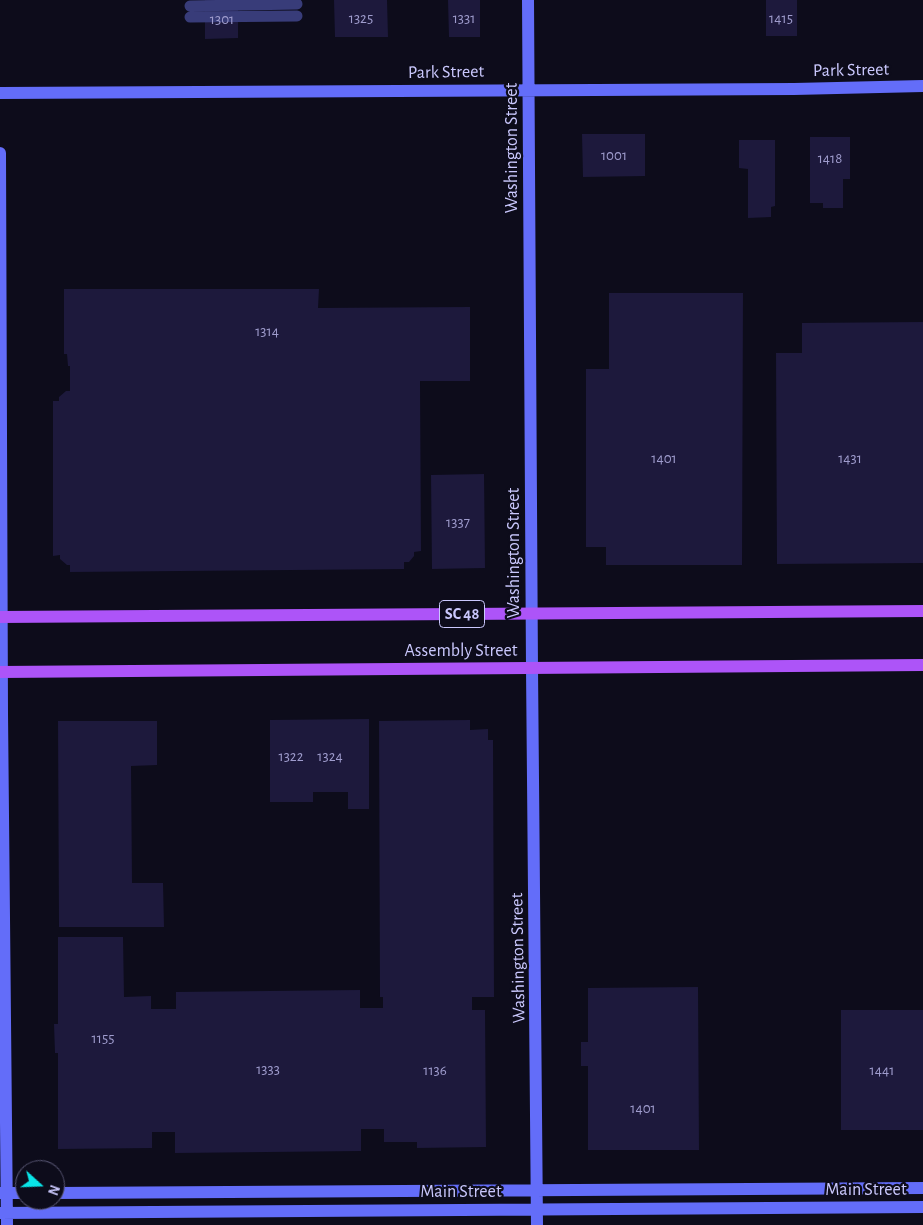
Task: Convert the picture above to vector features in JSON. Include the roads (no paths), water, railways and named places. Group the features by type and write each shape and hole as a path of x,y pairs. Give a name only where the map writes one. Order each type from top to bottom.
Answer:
{"main road":[{"name":"Assembly Street","path":"1,617 923,611"},
{"name":"Assembly Street","path":"1,672 923,665"}],"street":[{"name":"Washington Street","path":"528,0 531,614 537,1225"},
{"name":"Park Street","path":"0,92 794,89 923,86"},
{"path":"0,153 3,1193 5,1217"},
{"name":"Main Street","path":"65,1193 923,1188"},
{"name":"Main Street","path":"5,1217 537,1209 923,1207"}],"lane":[{"path":"190,11 297,10"}]}
